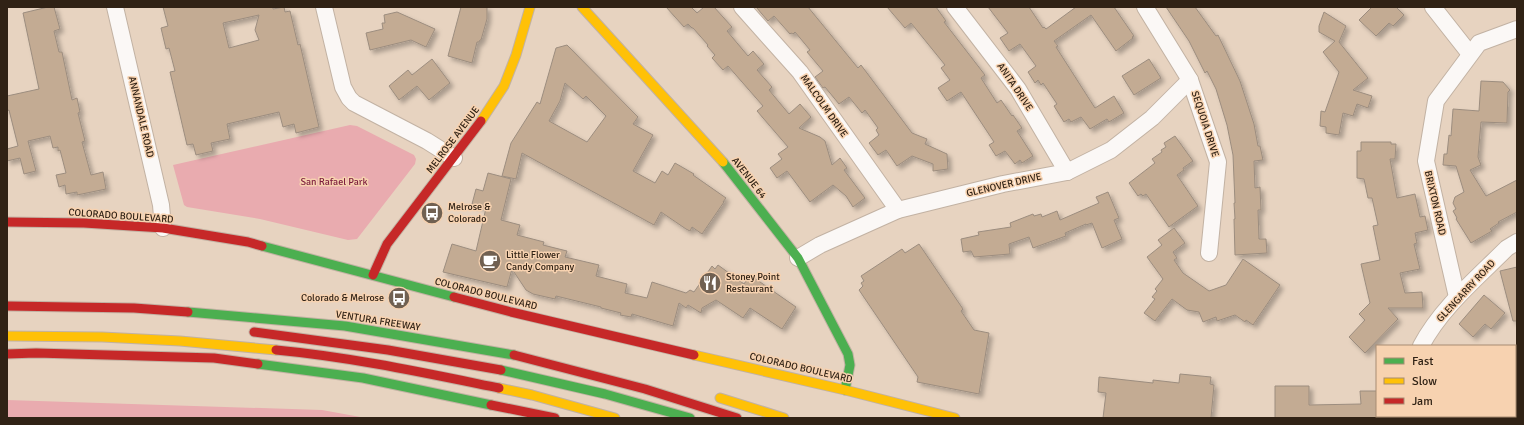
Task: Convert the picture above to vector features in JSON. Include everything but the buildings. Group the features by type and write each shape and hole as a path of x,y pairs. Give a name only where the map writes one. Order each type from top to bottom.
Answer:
{"main road":[{"name":"MELROSE AVENUE","path":"373,275 387,244 454,158 487,113 504,86 516,55 530,7"},
{"name":"AVENUE 64","path":"582,7 671,104 718,158 798,258 848,354 850,373 845,390"},
{"name":"COLORADO BOULEVARD","path":"7,222 84,223 163,228 248,242 511,312 845,390 955,418"},
{"name":"VENTURA FREEWAY","path":"7,306 134,308 211,313 345,326 514,355 645,389 737,418"},
{"path":"245,331 436,357 561,384 690,418"},
{"path":"7,336 102,337 180,341 307,353 419,372 524,394 615,418"},
{"path":"7,354 214,358 363,378 556,418"},
{"path":"645,389 689,393"},
{"path":"711,396 784,418"}],"street":[{"name":"ANNANDALE ROAD","path":"115,7 161,206 163,228"},
{"path":"324,7 343,87 349,98 354,103 427,141 454,158"},
{"name":"MALCOLM DRIVE","path":"742,7 800,72 898,210"},
{"name":"ANITA DRIVE","path":"955,7 1018,88 1067,172"},
{"name":"SEQUOIA DRIVE","path":"1145,7 1190,80 1218,162 1209,253"},
{"path":"1433,7 1470,54"},
{"name":"BRIXTON ROAD","path":"1457,297 1426,161 1436,101 1479,43 1517,29"},
{"name":"GLENOVER DRIVE","path":"798,258 820,245 898,210 1003,184 1067,172 1110,150 1152,118 1190,80"},
{"name":"GLENGARRY ROAD","path":"1421,345 1428,332 1457,297 1508,248 1517,242"}],"green space":[{"name":"San Rafael Park","path":"350,125 357,126 414,155 416,159 415,164 357,239 348,240 260,219 187,207 184,205 173,165"},
{"path":"7,400 322,410 366,418 7,418"}],"traffic: fast":[{"path":"723,162 798,258 848,354 850,365 845,390"},
{"path":"262,246 454,297"},
{"path":"188,312 345,326 514,355"},
{"path":"258,364 363,378 491,405"},
{"path":"501,370 605,394 690,418"}],"traffic: slow":[{"path":"481,121 504,86 516,55 530,7"},
{"path":"582,7 723,162"},
{"path":"7,336 102,337 180,341 276,350"},
{"path":"694,355 845,390 955,418"},
{"path":"499,388 532,395 615,418"},
{"path":"720,398 784,418"}],"traffic: jam":[{"path":"373,275 387,244 481,121"},
{"path":"7,222 84,223 163,228 248,242 262,246"},
{"path":"454,297 694,355"},
{"path":"7,306 134,308 188,312"},
{"path":"254,332 388,350 501,370"},
{"path":"276,350 360,361 499,388"},
{"path":"7,354 36,353 214,358 258,364"},
{"path":"514,355 645,389 737,418"},
{"path":"491,405 555,418"}],"place":[{"name":"Melrose & Colorado","path":"432,213"},
{"name":"Little Flower Candy Company","path":"490,261"},
{"name":"Stoney Point Restaurant","path":"710,283"},
{"name":"Colorado & Melrose","path":"399,298"}]}
